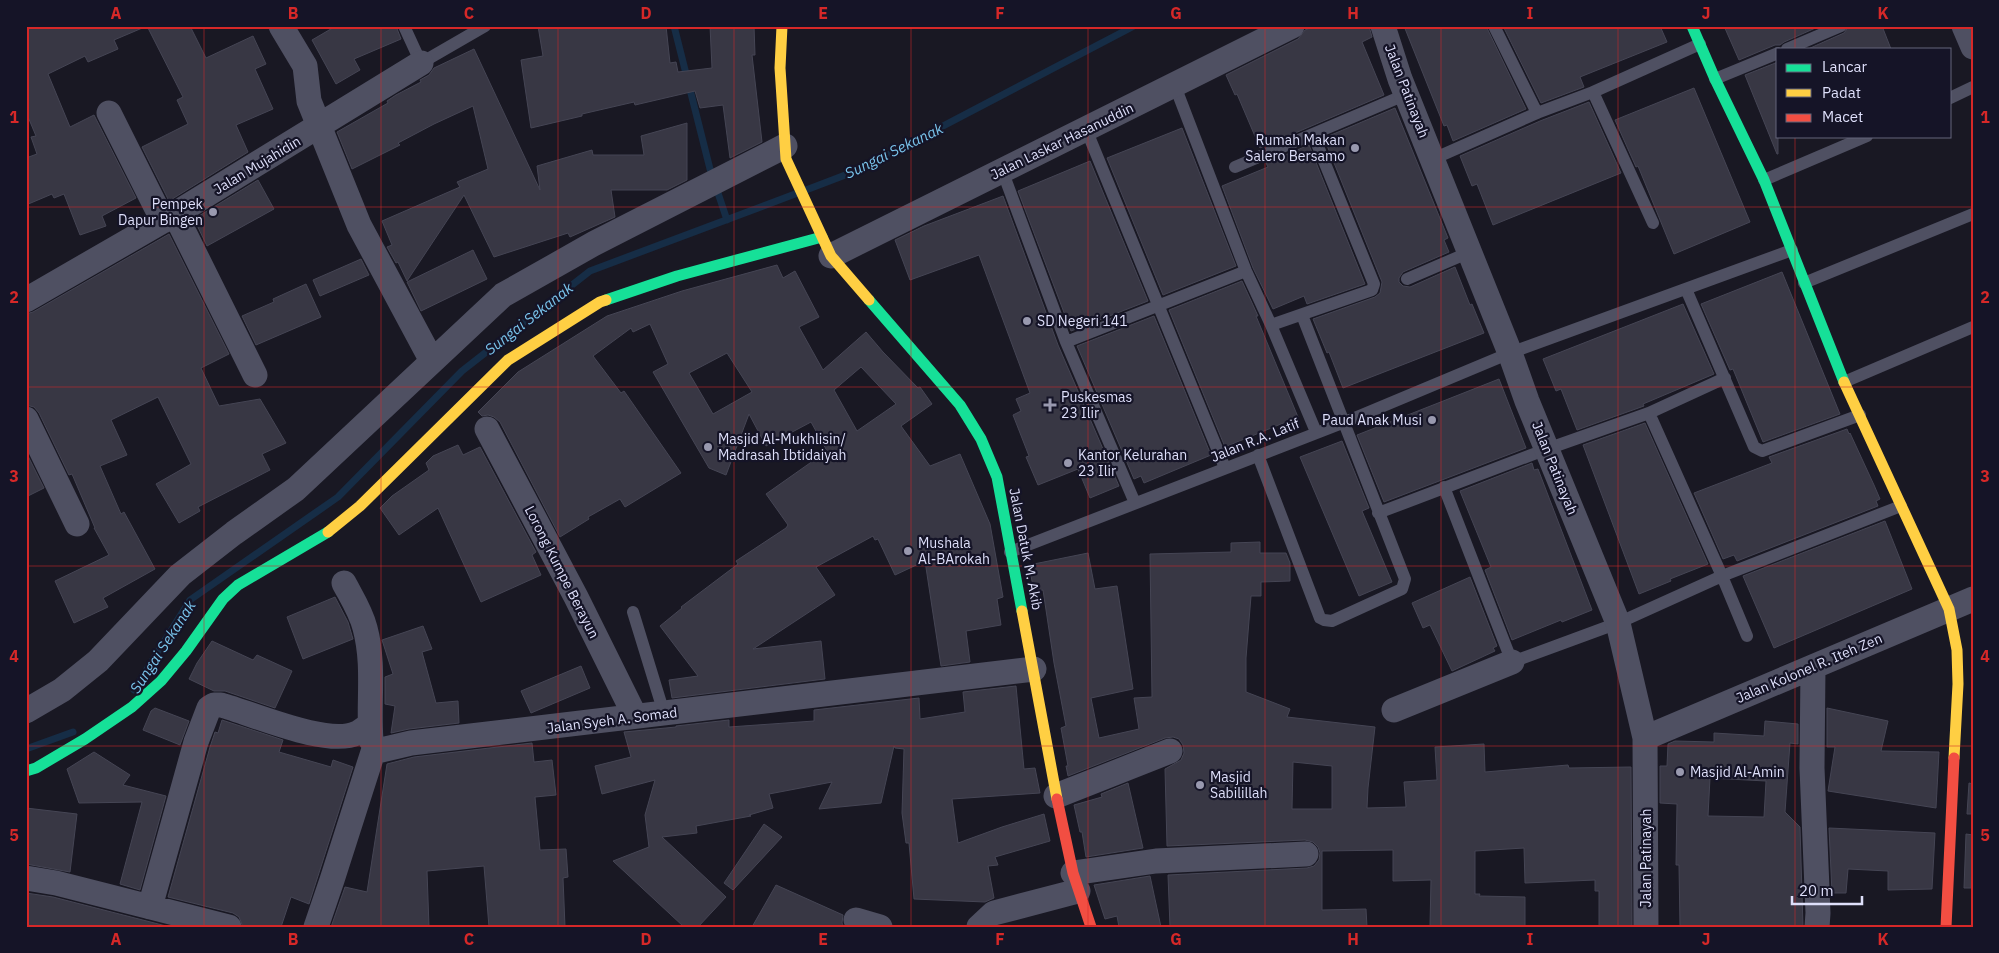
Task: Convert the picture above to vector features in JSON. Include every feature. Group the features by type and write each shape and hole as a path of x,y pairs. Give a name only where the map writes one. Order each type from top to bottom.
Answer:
{"street":[{"path":"281,26 305,66 309,101 359,225 432,361"},
{"path":"26,711 62,690 98,661 180,575 234,533 296,489 503,295 595,243 785,152 780,68 782,26"},
{"name":"Jalan Laskar Hasanuddin","path":"824,241 1002,170 1175,86 1292,26"},
{"name":"Jalan Patinayah","path":"1383,26 1406,94 1510,353 1527,401 1618,623 1645,738 1646,927"},
{"path":"1692,26 1715,79 1764,180 1844,382 1949,609 1958,650 1958,684 1946,927"},
{"path":"1964,26 1973,47"},
{"name":"Jalan Mujahidin","path":"26,300 169,217 421,64"},
{"path":"109,113 169,217 255,375"},
{"name":"Jalan Datuk M. Akib","path":"785,152 824,241 960,405 981,439 997,476 1056,796 1076,882 1091,927"},
{"path":"26,771 36,768 85,739 132,708 161,681 186,651 224,598 238,585 322,536 360,506 508,360 600,302 678,276 824,241"},
{"path":"26,420 77,524"},
{"name":"Lorong Kumpe Berayun","path":"487,429 576,598 635,716"},
{"path":"316,927 372,752 370,659 365,629 357,606 344,583"},
{"name":"Jalan Kolonel R. Iteh Zen","path":"1645,738 1973,599"},
{"path":"1394,710 1512,662"},
{"path":"1812,667 1812,768 1817,927"},
{"name":"Jalan Syeh A. Somad","path":"372,752 411,743 1034,669"},
{"path":"150,907 196,742 209,708 214,705 221,705 300,730 334,736 358,733 370,724"},
{"path":"1056,796 1170,751"},
{"path":"978,927 994,913 1076,882 1156,861 1306,854"},
{"path":"26,878 56,883 229,927"},
{"path":"856,920 880,927"}],"lane":[{"path":"404,26 421,64"},
{"name":"Jalan Mujahidin","path":"421,64 485,26"},
{"path":"1494,26 1536,113"},
{"path":"1789,48 1841,26"},
{"path":"1432,159 1536,113 1593,92 1700,44"},
{"path":"1715,79 1776,54"},
{"path":"1175,86 1246,271 1316,432"},
{"path":"1952,97 1973,87"},
{"path":"1593,92 1653,224"},
{"path":"1235,167 1406,94"},
{"path":"1086,129 1225,468"},
{"path":"1271,325 1302,316 1372,290 1374,284 1313,134"},
{"path":"1764,180 1862,138"},
{"path":"1002,170 1066,342 1135,503"},
{"path":"1804,283 1973,214"},
{"name":"Jalan R.A. Latif","path":"1010,552 1345,422 1510,353 1792,250"},
{"path":"1407,279 1470,252"},
{"path":"1066,342 1246,271"},
{"path":"1686,289 1754,447 1758,450 1762,451 1860,415"},
{"path":"1258,455 1320,618 1332,621 1402,589 1405,579 1302,316"},
{"path":"1844,382 1973,327"},
{"path":"1378,513 1547,449 1649,413 1725,378"},
{"path":"1649,413 1747,636"},
{"path":"1444,488 1512,662 1618,623 1722,576 1901,506"},
{"path":"633,612 664,713"}],"building":[{"path":"26,26 147,26 114,40 118,49 88,62 85,56 48,74 70,127 94,115 136,198 102,216 106,226 80,235 64,194 54,198 52,194 26,205 26,158 37,154 31,137 36,136 26,112"},
{"path":"147,26 190,26 206,58 253,36 266,64 255,69 273,109 236,125 248,152 169,201 142,147 188,124 177,100 183,97"},
{"path":"336,26 396,26 401,39 354,59 360,70 336,84 312,40"},
{"path":"538,26 666,26 670,63 676,62 678,72 712,68 710,26 754,26 755,55 752,55 762,142 730,158 723,105 700,108 695,91 635,105 634,102 531,128 521,60 543,56"},
{"path":"1315,26 1369,26 1372,37 1362,42 1384,95 1260,148 1237,94 1235,95 1226,75 1298,39 1305,30"},
{"path":"1404,26 1486,26 1526,109 1453,141 1447,125 1444,126"},
{"path":"1503,26 1660,26 1667,42 1580,77 1584,87 1541,103"},
{"path":"1724,26 1820,26 1780,45 1775,45 1739,60"},
{"path":"1849,26 1882,26 1891,48 1810,48 1844,33"},
{"path":"474,49 540,190 537,166 592,150 593,155 644,155 641,136 687,123 687,180 667,190 611,190 615,217 570,237 568,233 494,257 464,195 407,281 398,262 396,263 387,247 392,245 382,221 460,187 457,182 488,169 473,106 434,124 398,143 400,145 352,169 337,132 388,103 387,101 396,95 421,82 420,80 429,75 434,68"},
{"path":"1776,63 1776,138 1778,138 1778,154 1777,154 1745,75"},
{"path":"1694,88 1750,222 1674,254 1638,166 1636,167 1615,120"},
{"path":"1589,102 1621,173 1493,225 1477,184 1472,186 1460,156"},
{"path":"1395,108 1448,238 1444,240 1449,252 1403,272 1399,282 1403,286 1410,287 1455,267 1470,305 1472,304 1484,333 1343,388 1329,352 1327,353 1313,319 1375,297 1380,293 1382,282 1324,138"},
{"path":"1182,128 1236,266 1163,295 1107,158"},
{"path":"1309,145 1365,284 1307,304 1304,296 1273,309 1253,268 1222,186 1268,167 1266,163"},
{"path":"1090,161 1148,301 1071,331 1018,191"},
{"path":"258,180 274,209 207,246 194,219"},
{"path":"1003,196 1058,345 1119,486 1090,498 1078,469 1038,485 1026,457 1029,456 1013,415 1021,411 1016,399 1030,393 979,255 910,280 895,240 924,226"},
{"path":"169,234 229,354 201,368 219,406 260,399 286,443 262,454 270,470 198,507 200,511 179,523 156,484 191,464 158,397 111,420 127,455 100,466 121,514 124,512 155,569 103,598 108,607 74,623 55,581 109,555 94,528 72,474 69,475 39,413 34,407 26,405 26,314 33,312"},
{"path":"473,250 487,279 421,311 407,282"},
{"path":"361,259 369,275 320,296 313,280"},
{"path":"777,265 783,278 795,271 819,317 799,327 823,370 866,332 918,388 920,387 932,404 901,426 930,466 960,454 990,524 1003,597 997,599 1001,625 966,631 970,662 941,666 925,561 895,575 878,539 875,540 873,536 816,567 835,595 753,649 821,641 825,679 672,698 669,680 698,676 660,626 681,607 738,564 736,561 786,528 788,525 766,494 827,451 811,422 766,446 749,414 726,475 709,468 653,372 668,364 650,324 633,332 631,328 593,356 621,393 624,391 681,473 625,507 620,499 588,517 589,519 560,537 500,422 494,417 482,416 478,412 518,372 607,316 682,291","holes":["727,353 752,392 713,414 689,373","861,367 896,404 857,431 834,390"]},
{"path":"1782,272 1840,414 1763,442 1733,369 1730,370 1701,304"},
{"path":"1242,281 1298,417 1225,447 1169,310"},
{"path":"306,284 321,317 256,345 242,316 274,302 273,299"},
{"path":"1683,304 1714,374 1643,404 1644,406 1577,430 1561,389 1556,391 1543,359"},
{"path":"1154,316 1211,455 1144,483 1141,476 1134,479 1077,346"},
{"path":"1499,379 1526,448 1384,502 1357,435"},
{"path":"1645,423 1708,564 1639,594 1583,445"},
{"path":"1847,429 1880,499 1876,501 1878,506 1737,561 1734,555 1723,559 1694,493 1772,463 1769,457"},
{"path":"1342,441 1369,508 1362,511 1392,582 1359,596 1300,457"},
{"path":"458,445 463,455 480,447 536,552 532,555 541,575 481,602 438,508 399,535 380,508 392,496 429,470 426,463 433,456"},
{"path":"26,452 44,488 26,497"},
{"path":"1532,463 1534,470 1538,469 1592,610 1562,622 1561,620 1512,640 1485,570 1491,567 1460,491"},
{"path":"1885,521 1912,589 1774,648 1743,576"},
{"path":"1260,542 1260,553 1286,553 1290,563 1290,581 1261,582 1261,596 1251,596 1246,658 1246,692 1290,709 1287,717 1375,727 1367,808 1406,807 1404,782 1437,780 1435,747 1484,744 1485,772 1568,765 1569,768 1631,767 1632,927 1599,927 1599,891 1595,891 1595,880 1525,883 1524,848 1475,851 1475,894 1480,894 1479,896 1525,897 1525,927 1430,926 1431,880 1393,881 1393,850 1322,851 1322,910 1366,909 1367,927 1170,927 1168,875 1307,868 1314,866 1319,860 1320,853 1318,847 1313,842 1305,840 1167,846 1165,769 1181,760 1184,753 1183,745 1179,739 1173,737 1165,738 1068,776 1061,728 1066,726 1043,590 1034,592 1029,565 1088,553 1095,589 1117,586 1133,689 1091,698 1099,738 1139,729 1134,698 1152,697 1150,554 1231,552 1231,543","holes":["1293,762 1332,766 1332,809 1292,809"]},
{"path":"1470,577 1497,646 1493,648 1495,651 1452,671 1430,625 1423,628 1412,603"},
{"path":"335,597 348,622 353,639 303,659 287,617"},
{"path":"423,626 432,649 422,652 436,703 458,701 459,723 391,733 395,706 385,704 385,677 393,674 382,640"},
{"path":"212,641 253,660 257,655 292,671 275,708 225,691 214,691 189,679"},
{"path":"581,666 590,688 531,713 521,691"},
{"path":"1016,686 1024,769 1035,768 1040,793 952,799 958,843 1044,814 1050,841 995,857 998,865 988,866 994,898 985,902 914,899 909,843 906,843 902,813 904,749 895,748 894,746 881,803 819,809 832,782 769,794 773,808 749,815 751,816 696,826 697,833 662,837 726,897 698,927 684,927 613,861 649,847 645,815 655,780 602,794 595,766 631,757 624,732 729,720 729,727 814,721 814,710 919,698 920,719 965,712 963,692"},
{"path":"155,708 189,721 180,745 143,730 151,711"},
{"path":"1827,708 1888,721 1881,751 1939,752 1936,808 1828,791 1835,747 1827,747"},
{"path":"222,720 283,740 279,752 331,767 333,760 353,767 309,904 291,897 281,927 243,927 239,917 233,913 168,897 210,747 215,732 218,733"},
{"path":"1765,721 1798,724 1798,744 1790,743 1785,812 1800,827 1803,927 1680,927 1679,865 1676,865 1677,804 1660,803 1660,766 1667,766 1668,744 1675,741 1714,742 1714,733 1764,736","holes":["1710,778 1766,781 1764,817 1708,816"]},
{"path":"532,743 534,762 552,760 556,795 535,797 540,850 566,849 568,877 563,878 565,927 489,927 484,866 427,871 429,927 331,927 345,887 367,892 387,764 414,757"},
{"path":"94,752 130,775 123,785 166,796 140,890 120,884 142,802 79,803 67,769"},
{"path":"1128,783 1143,848 1086,857 1082,832 1080,832 1074,805 1102,797 1101,794"},
{"path":"1969,783 1973,784 1973,814 1967,814"},
{"path":"26,808 77,814 70,872 26,864"},
{"path":"764,824 782,837 733,890 724,883"},
{"path":"1829,828 1935,833 1932,889 1888,890 1888,871 1848,869 1846,893 1832,893"},
{"path":"1966,834 1973,835 1971,888 1964,888"},
{"path":"1150,876 1161,927 1119,927 1117,916 1105,919 1094,885"},
{"path":"776,885 843,915 842,923 844,927 752,927"},
{"path":"26,893 53,897 170,927 26,927"}],"waterway":[{"path":"674,26 710,169 727,220"},
{"name":"Sungai Sekanak","path":"806,190 861,169 1134,26"},
{"name":"Sungai Sekanak","path":"134,690 190,600 338,497 462,371 590,271 795,194"},
{"name":"Sungai Sekanak","path":"26,749 73,732"}],"traffic: fast":[{"path":"1692,26 1715,79 1764,180 1844,382"},
{"path":"606,300 677,276 822,237"},
{"path":"869,300 960,405 981,439 997,477 1022,611"},
{"path":"26,771 36,768 85,739 132,707 161,681 186,651 223,599 238,585 328,532"}],"traffic: slow":[{"path":"782,26 780,68 786,159 831,256 869,300"},
{"path":"328,532 360,506 508,360 606,300"},
{"path":"1844,382 1949,609 1957,650 1958,684 1954,758"},
{"path":"1022,611 1057,799"}],"traffic: jam":[{"path":"1946,927 1954,758"},
{"path":"1057,799 1073,873 1091,927"}],"place":[{"name":"Rumah Makan Salero Bersamo","path":"1355,148"},
{"name":"Pempek Dapur Bingen","path":"213,212"},
{"name":"SD Negeri 141","path":"1027,321"},
{"name":"Puskesmas 23 Ilir","path":"1050,405"},
{"name":"Paud Anak Musi","path":"1432,420"},
{"name":"Masjid Al-Mukhlisin/ Madrasah Ibtidaiyah","path":"708,447"},
{"name":"Kantor Kelurahan 23 Ilir","path":"1068,463"},
{"name":"Mushala Al-BArokah","path":"908,551"},
{"name":"Masjid Al-Amin","path":"1680,772"},
{"name":"Masjid Sabilillah","path":"1200,785"}]}
